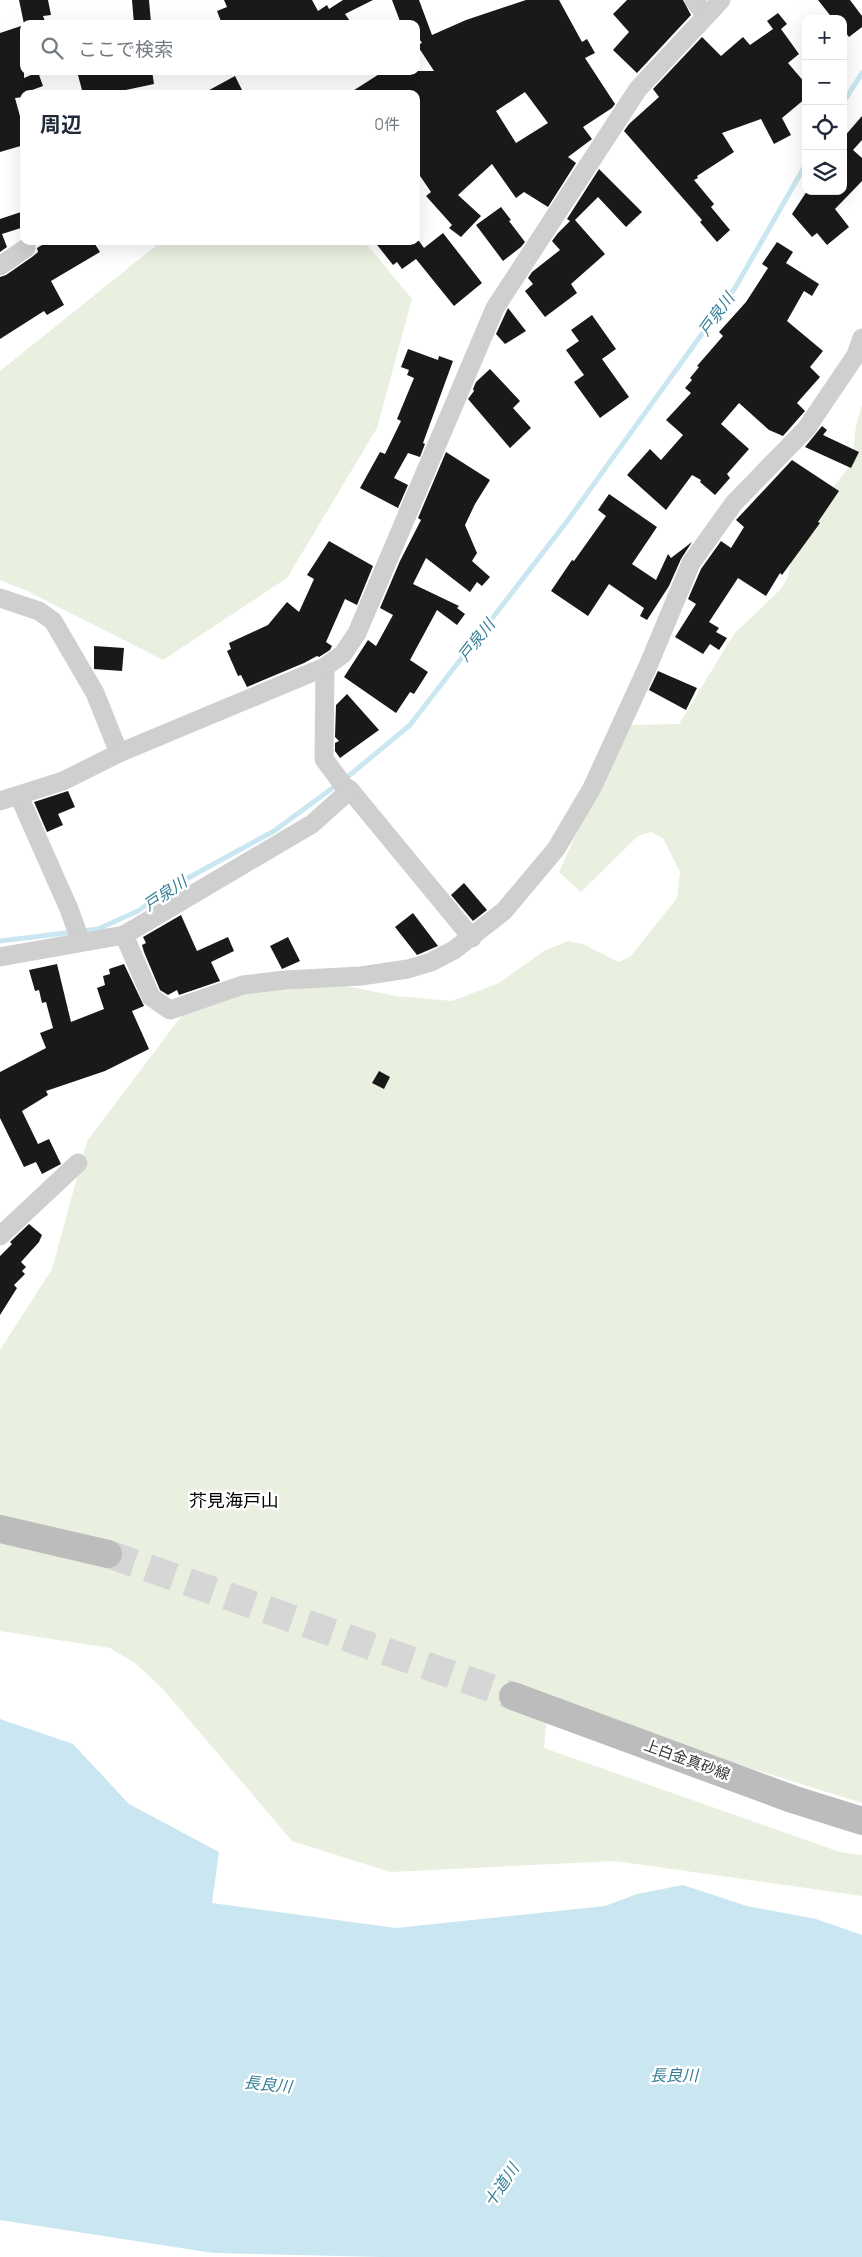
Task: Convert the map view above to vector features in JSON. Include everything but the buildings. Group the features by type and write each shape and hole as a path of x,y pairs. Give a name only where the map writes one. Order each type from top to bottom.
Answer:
{"main road":[{"path":"0,1529 108,1554"},
{"name":"上白金真砂線","path":"513,1696 792,1799 862,1821"}],"street":[{"path":"694,0 706,16"},
{"path":"0,801 63,781 119,753 325,667 343,654 357,633 495,308 638,89 721,0"},
{"path":"0,266 26,248"},
{"path":"124,934 151,997 170,1010 243,986 285,980 360,976 408,969 431,962 472,938 504,912 556,849 592,788 648,666 692,563 734,503 806,430 856,355 862,338"},
{"path":"0,598 39,611 53,621 94,693 119,753"},
{"path":"325,667 324,758 472,938"},
{"path":"0,957 124,934 312,824 343,783"},
{"path":"19,796 69,909 80,942"},
{"path":"0,1236 78,1163"}],"green space":[{"path":"157,245 367,245 412,299 377,428 287,578 163,660 27,591 0,580 0,371"},
{"path":"862,405 862,1803 702,1753 547,1715 544,1748 840,1852 862,1855 862,1896 615,1861 390,1872 292,1841 163,1689 135,1663 110,1648 0,1631 0,1350 52,1269 87,1141 186,1010 244,983 328,982 396,996 452,1001 499,983 544,951 568,941 583,944 619,962 630,957 677,898 680,872 663,838 651,832 638,836 581,892 559,872 625,725 679,724 734,634 781,589 788,577 795,537 852,463 856,425"}],"water":[{"name":"長良川","path":"0,1719 73,1744 129,1804 219,1852 212,1903 396,1928 605,1906 637,1894 683,1885 747,1906 816,1919 862,1935 862,2257 380,2257 213,2253 0,2220"}],"waterway":[{"name":"戸泉川","path":"847,97 862,73"},
{"name":"戸泉川","path":"345,779 410,725 568,520 735,288 802,171"},
{"name":"戸泉川","path":"0,941 98,929 138,911 177,884 274,831 338,784"}],"tunnel":[{"path":"108,1554 513,1696"}],"district":[{"name":"芥見海戸山","path":"234,1501"}],"water label":[{"name":"十道川","path":"501,2185"}]}
